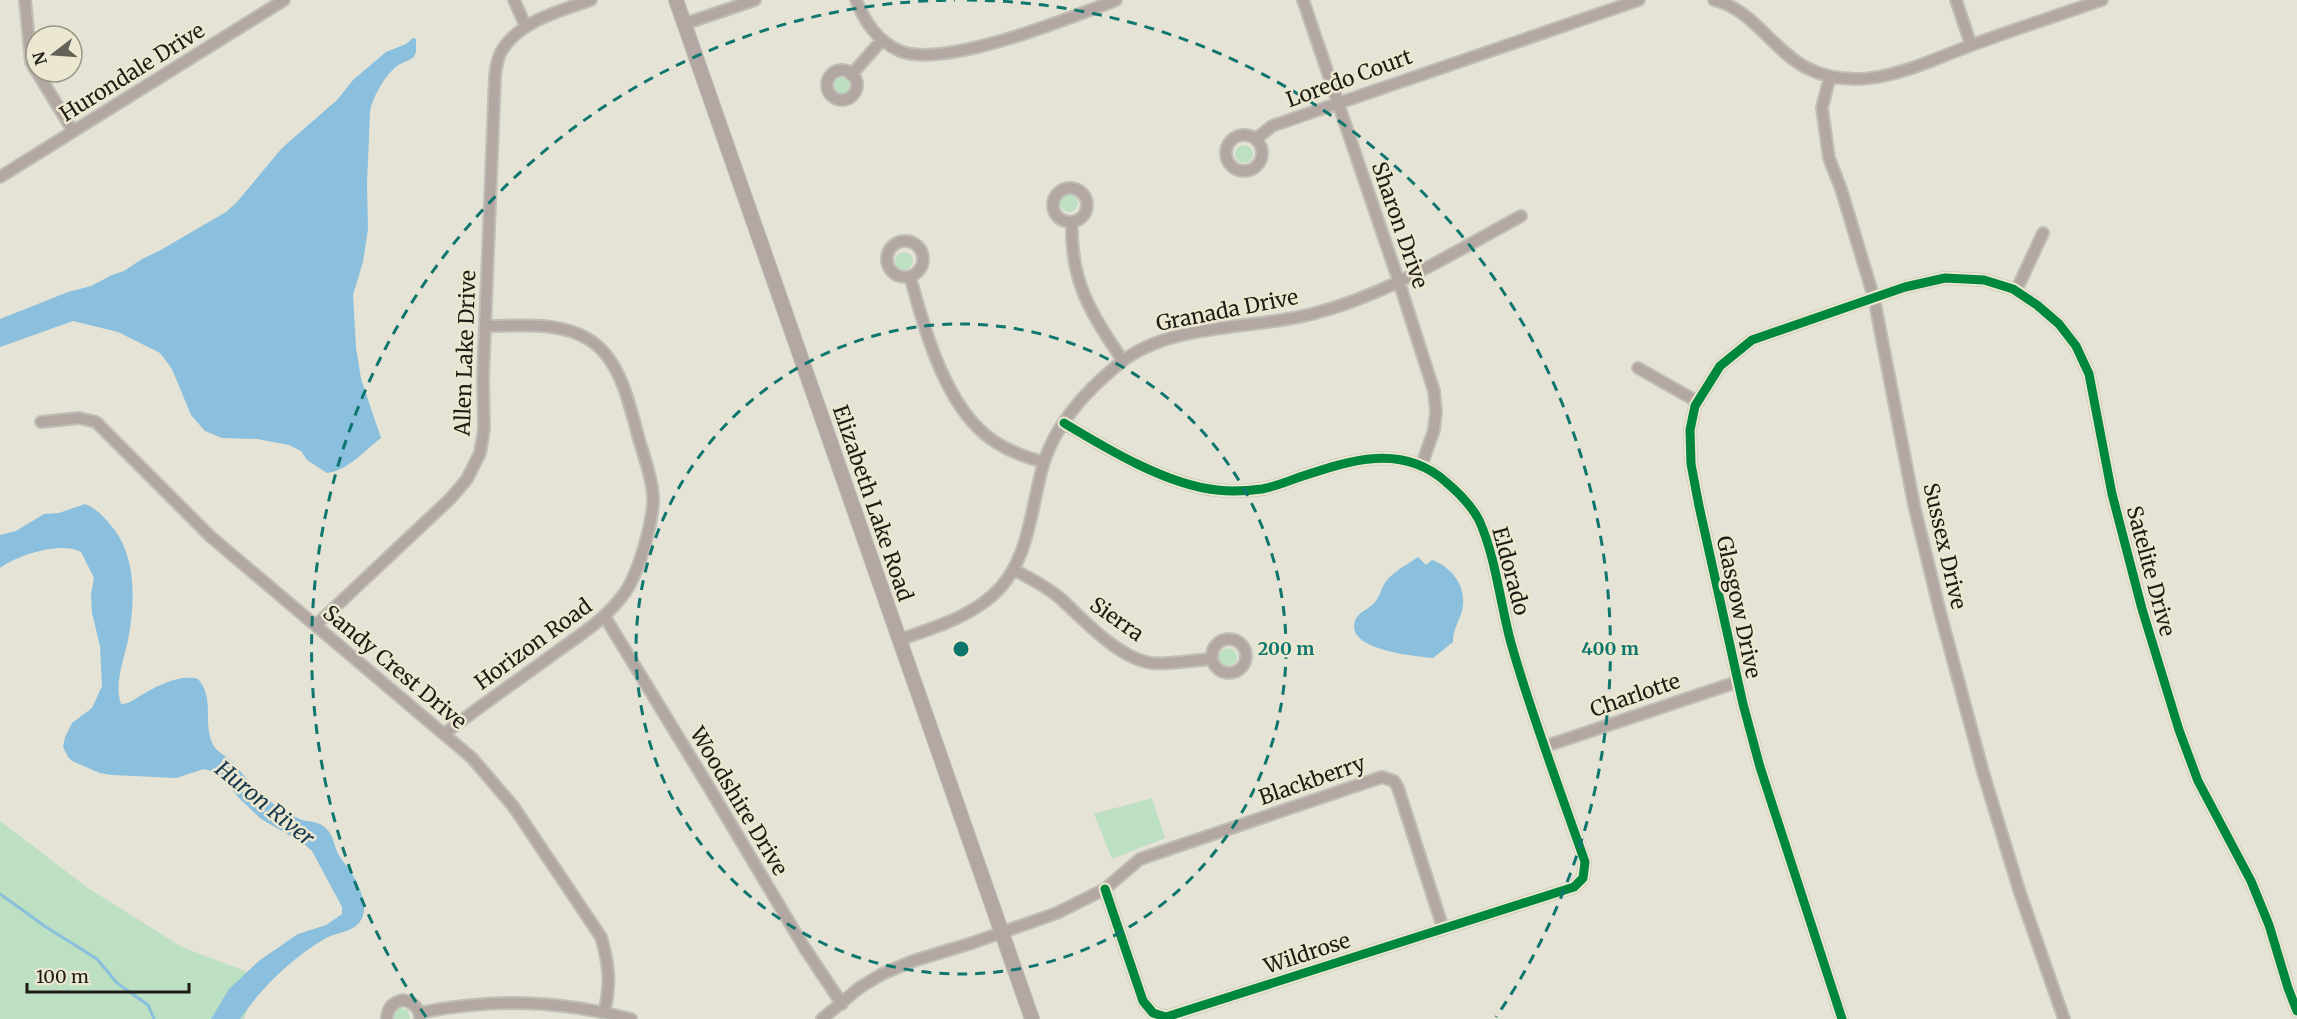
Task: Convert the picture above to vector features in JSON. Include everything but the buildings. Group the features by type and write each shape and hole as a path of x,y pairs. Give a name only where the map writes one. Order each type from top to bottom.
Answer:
{"street":[{"path":"25,0 27,24"},
{"name":"Hurondale Drive","path":"0,177 284,0"},
{"path":"514,0 526,27 546,16 591,0"},
{"name":"Elizabeth Lake Road","path":"676,0 1032,1019"},
{"path":"684,24 755,0"},
{"path":"856,0 871,30 882,40 900,50 916,55 932,56 963,51 1116,0"},
{"name":"Sharon Drive","path":"1303,0 1434,391 1436,411 1434,430 1422,464"},
{"name":"Loredo Court","path":"1256,139 1272,126 1639,0"},
{"path":"1714,0 1741,13 1761,29 1782,51 1806,68 1830,76 1863,79 1888,76 1911,69 1971,45 2102,0"},
{"path":"1956,0 1971,45"},
{"name":"Allen Lake Drive","path":"316,625 451,498 467,479 480,453 484,429 483,378 495,76 500,53 526,27"},
{"path":"851,75 882,40"},
{"name":"Sussex Drive","path":"1830,76 1822,108 1829,158 1842,189 1874,298 1914,505 1968,719 2020,893 2064,1019"},
{"path":"44,84 73,131"},
{"name":"Granada Drive","path":"899,640 954,621 968,613 993,594 1014,570 1024,545 1044,462 1052,442 1084,394 1123,361 1147,346 1187,334 1311,314 1399,282 1521,216"},
{"path":"1072,222 1073,254 1080,287 1096,321 1123,361"},
{"path":"2016,291 2043,233"},
{"path":"910,276 933,350 946,380 964,411 980,430 1006,449 1044,462"},
{"name":"Satelite Drive","path":"1874,298 1905,287 1945,278 1984,280 2016,291 2037,305 2059,324 2076,346 2089,374 2112,494 2163,681 2198,781 2236,850 2269,925 2297,1011"},
{"name":"Glasgow Drive","path":"1842,1019 1760,767 1737,682 1691,464 1690,430 1698,402 1720,366 1752,340 1874,298"},
{"name":"Horizon Road","path":"444,734 605,617 627,589 636,570 646,542 653,496 647,466 623,385 609,359 591,341 574,332 555,328 486,326"},
{"path":"1638,368 1698,402"},
{"name":"Sandy Crest Drive","path":"41,422 79,418 96,422 211,537 472,758 513,806 601,938 608,958 610,990 604,1012"},
{"name":"Eldorado","path":"1064,423 1094,441 1164,476 1185,484 1215,490 1263,489 1373,457 1422,464 1437,474 1458,492 1478,519 1488,546 1511,643 1586,862"},
{"name":"Sierra","path":"1014,570 1035,580 1060,598 1079,619 1126,653 1150,663 1211,659"},
{"name":"Woodshire Drive","path":"605,617 711,789 804,947 842,1004"},
{"name":"Charlotte","path":"1546,746 1737,682"},
{"name":"Blackberry","path":"1105,889 1140,859 1382,777 1394,781 1398,788 1443,928"},
{"name":"Wildrose","path":"1105,889 1143,1001 1151,1016 1166,1017 1574,887 1588,881 1586,862"},
{"path":"822,1019 859,988 882,974 1057,913 1105,889"},
{"path":"387,1019 388,1010 392,1005 403,1000 415,1004 419,1016 459,1006 511,1001 558,1005 631,1019"}],"green space":[{"path":"838,77 846,77 851,82 849,93 838,95 833,90 833,82"},
{"path":"1240,145 1248,145 1253,150 1251,161 1240,163 1235,158 1235,150"},
{"path":"1065,194 1073,194 1078,199 1076,210 1065,212 1060,207 1060,199"},
{"path":"900,252 908,252 913,257 911,268 900,270 895,265 895,257"},
{"path":"1224,648 1232,648 1237,653 1235,664 1224,666 1219,661 1219,653"},
{"path":"1152,798 1165,838 1112,859 1094,814"},
{"path":"0,821 88,888 182,947 258,976 244,1019 0,1019"},
{"path":"398,1007 408,1010 410,1019 392,1019 394,1010"}],"water":[{"path":"413,38 416,39 414,57 399,65 388,75 376,94 370,112 368,229 363,262 353,295 356,347 361,379 381,438 356,459 342,468 327,473 307,460 301,451 289,445 257,439 222,438 205,431 191,415 172,369 160,353 118,332 73,321 0,347 0,319 68,292 91,286 124,271 226,212 282,148 337,100 353,80 386,52 406,44"},
{"name":"Huron River","path":"85,504 97,511 113,528 121,540 130,567 133,597 128,640 119,680 121,704 165,683 186,678 198,679 206,693 209,732 215,747 269,801 296,818 321,824 327,829 360,890 364,911 359,923 348,930 326,938 290,964 258,996 240,1019 211,1019 229,989 260,960 298,934 326,925 342,914 342,907 312,851 303,843 261,819 238,797 219,773 204,769 176,778 112,775 100,773 68,757 63,747 65,737 72,723 92,708 102,686 100,646 92,613 91,595 94,578 81,552 73,549 51,549 28,554 0,568 0,535 16,531 44,514 59,513"},
{"path":"1418,557 1426,565 1432,560 1447,568 1458,581 1463,597 1453,642 1433,658 1384,650 1360,639 1355,631 1356,618 1372,605 1388,579"}],"waterway":[{"path":"0,894 46,927 97,959 117,983 148,1005 154,1019"}],"cycle path":[{"path":"1842,1019 1760,767 1743,704 1699,506 1691,464 1690,430 1695,406 1720,366 1752,340 1905,287 1945,278 1984,280 2013,289 2059,324 2076,346 2089,374 2112,494 2142,609 2179,730 2198,781 2251,881 2269,925 2297,1011"},
{"path":"1064,423 1118,454 1158,473 1198,487 1217,490 1256,490 1335,466 1374,459 1411,462 1429,470 1446,482 1472,509 1485,535 1519,671 1585,862 1583,878 1574,887 1166,1017 1153,1013 1143,1001 1105,889"}]}
